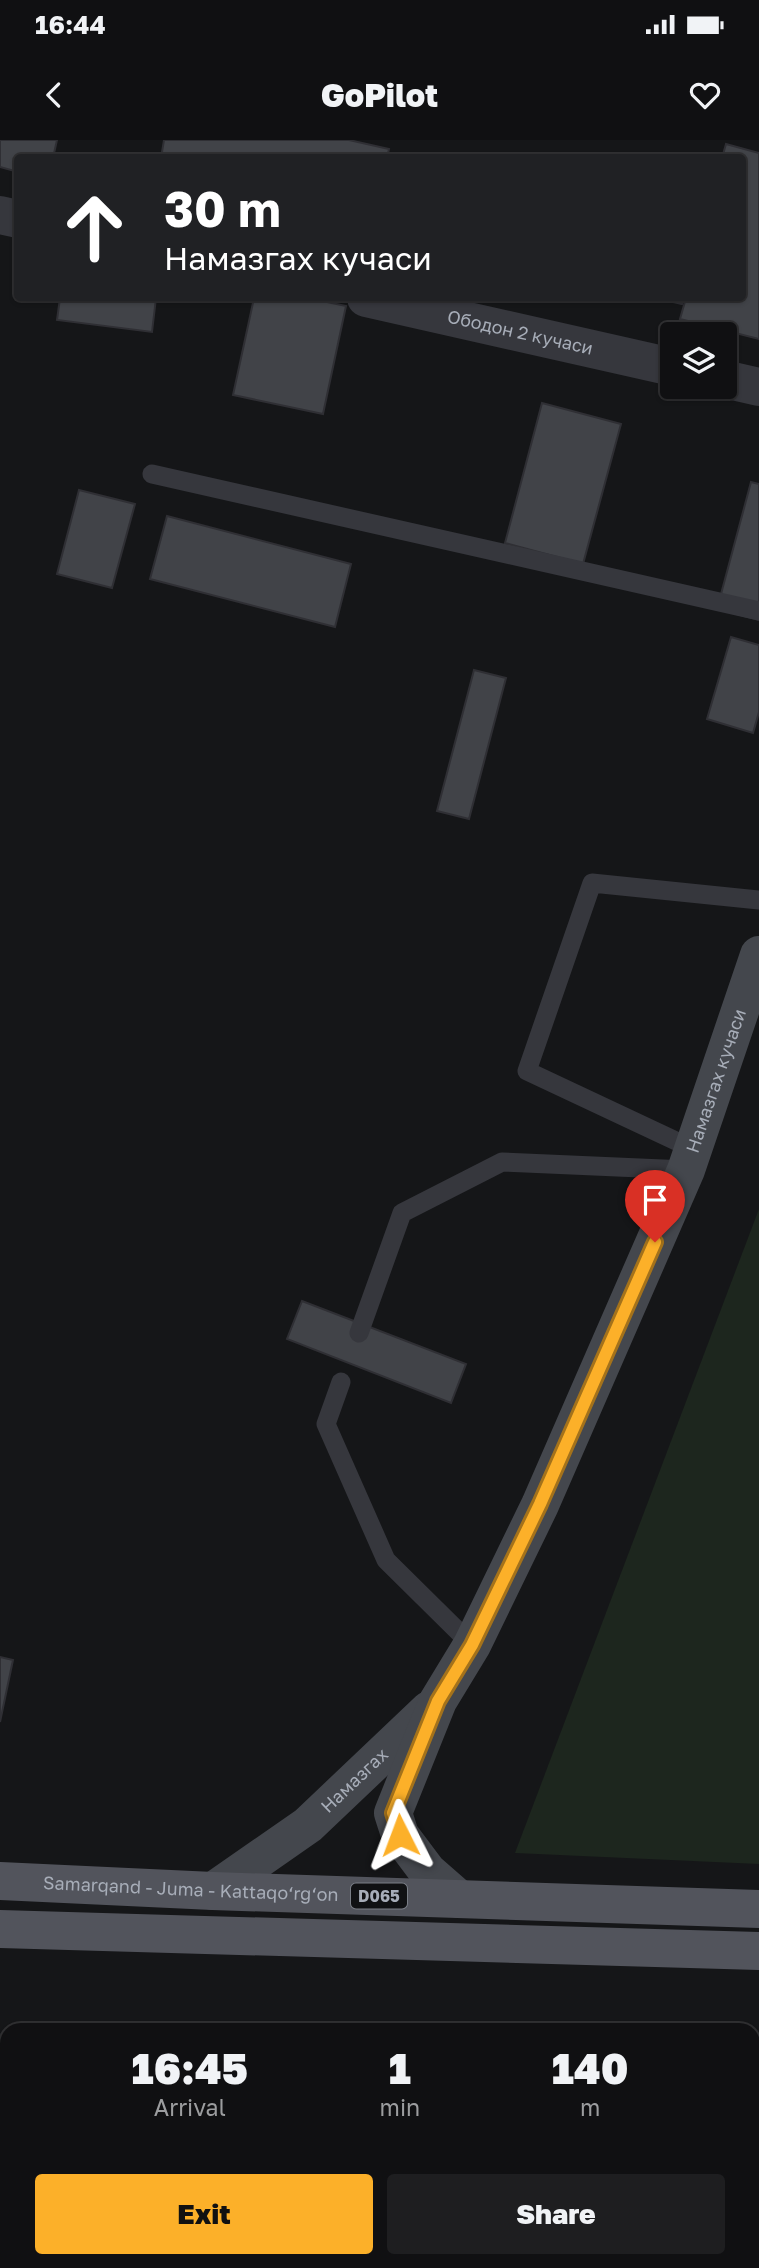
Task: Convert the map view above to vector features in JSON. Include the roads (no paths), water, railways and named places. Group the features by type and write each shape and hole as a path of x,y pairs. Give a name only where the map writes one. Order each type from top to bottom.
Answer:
{"main road":[{"name":"Samarqand - Juma - Kattaqo‘rg‘on","path":"0,1881 214,1891 759,1909"},
{"path":"0,1929 759,1951"}],"street":[{"name":"Ободон 2 кучаси","path":"379,301 660,364"},
{"path":"737,382 759,387"},
{"name":"Намазгах кучаси","path":"438,1701 472,1645 540,1504 690,1159 759,955"},
{"name":"Намазгах","path":"214,1891 308,1825 438,1701"},
{"name":"Намазгах","path":"438,1701 393,1813 400,1835 420,1862 459,1899"}],"lane":[{"path":"152,474 759,611"},
{"path":"690,1159 527,1071 592,883 759,900"},
{"path":"359,1333 402,1213 502,1162 690,1159"},
{"path":"341,1382 326,1424 386,1560 472,1645"}]}
